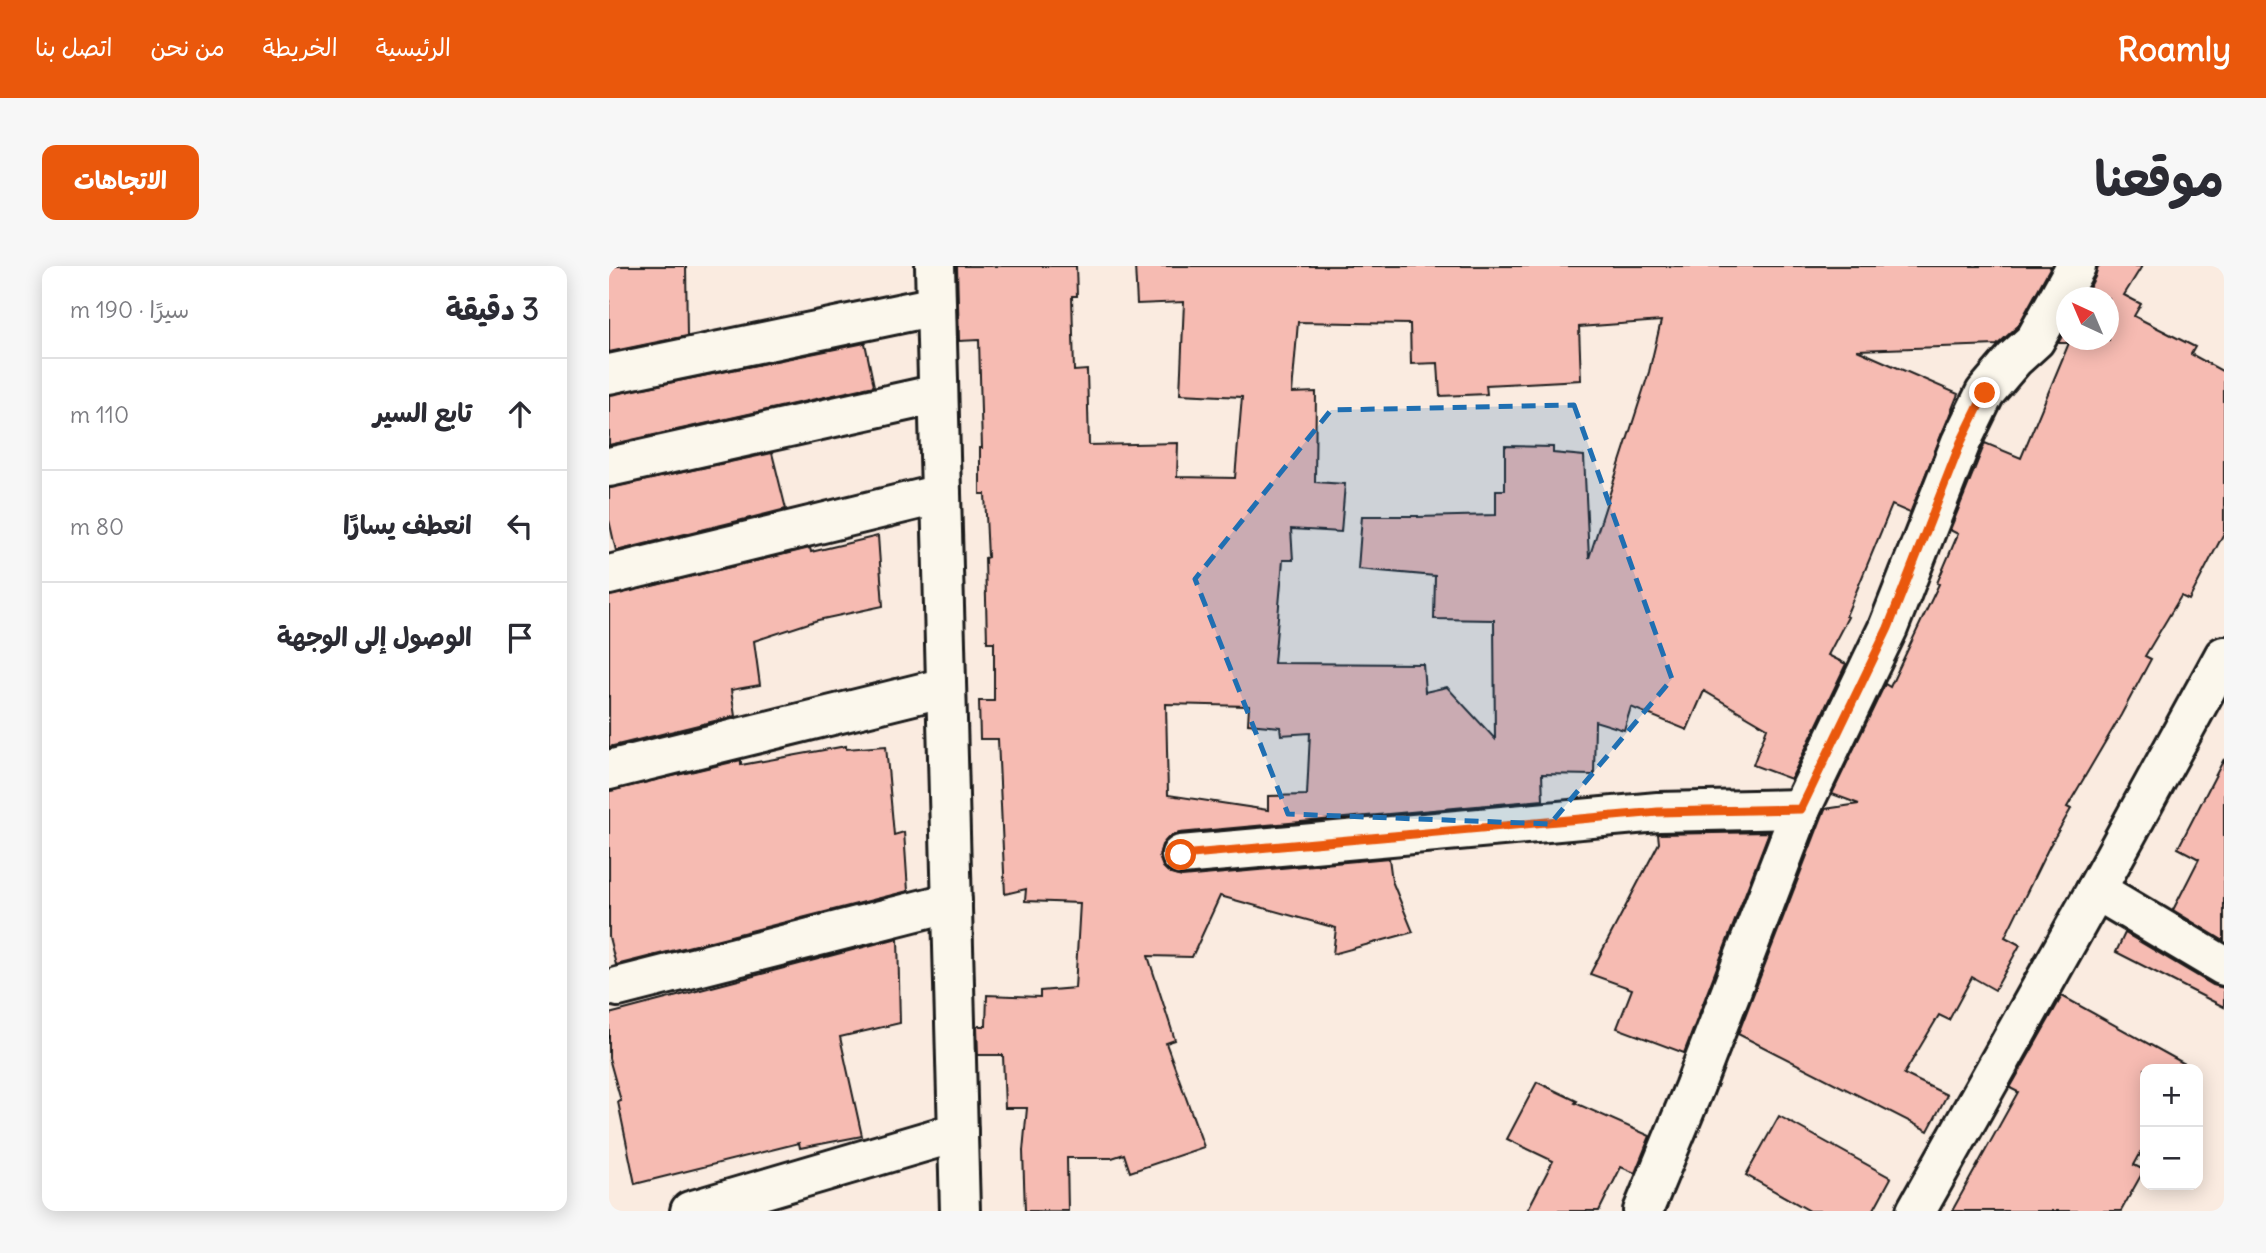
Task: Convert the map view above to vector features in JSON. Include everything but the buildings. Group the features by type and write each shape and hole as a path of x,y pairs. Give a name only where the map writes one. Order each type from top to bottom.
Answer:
{"street":[{"path":"935,266 960,1211"},
{"path":"1643,1211 1694,1088 1801,809 1888,628 1961,442 1985,393 2014,359 2035,340 2077,266"},
{"path":"609,374 936,306"},
{"path":"609,467 938,394"},
{"path":"609,575 941,494"},
{"path":"1916,1211 2224,656"},
{"path":"609,770 946,687"},
{"path":"1181,855 1658,812 1801,809"},
{"path":"2096,890 2224,966"},
{"path":"618,987 952,902"},
{"path":"690,1211 958,1132"}],"highlighted area":[{"path":"1574,405 1672,679 1550,824 1288,814 1195,579 1331,410"}],"route":[{"path":"1181,855 1658,812 1801,809 1888,628 1961,442 1985,393"}]}
